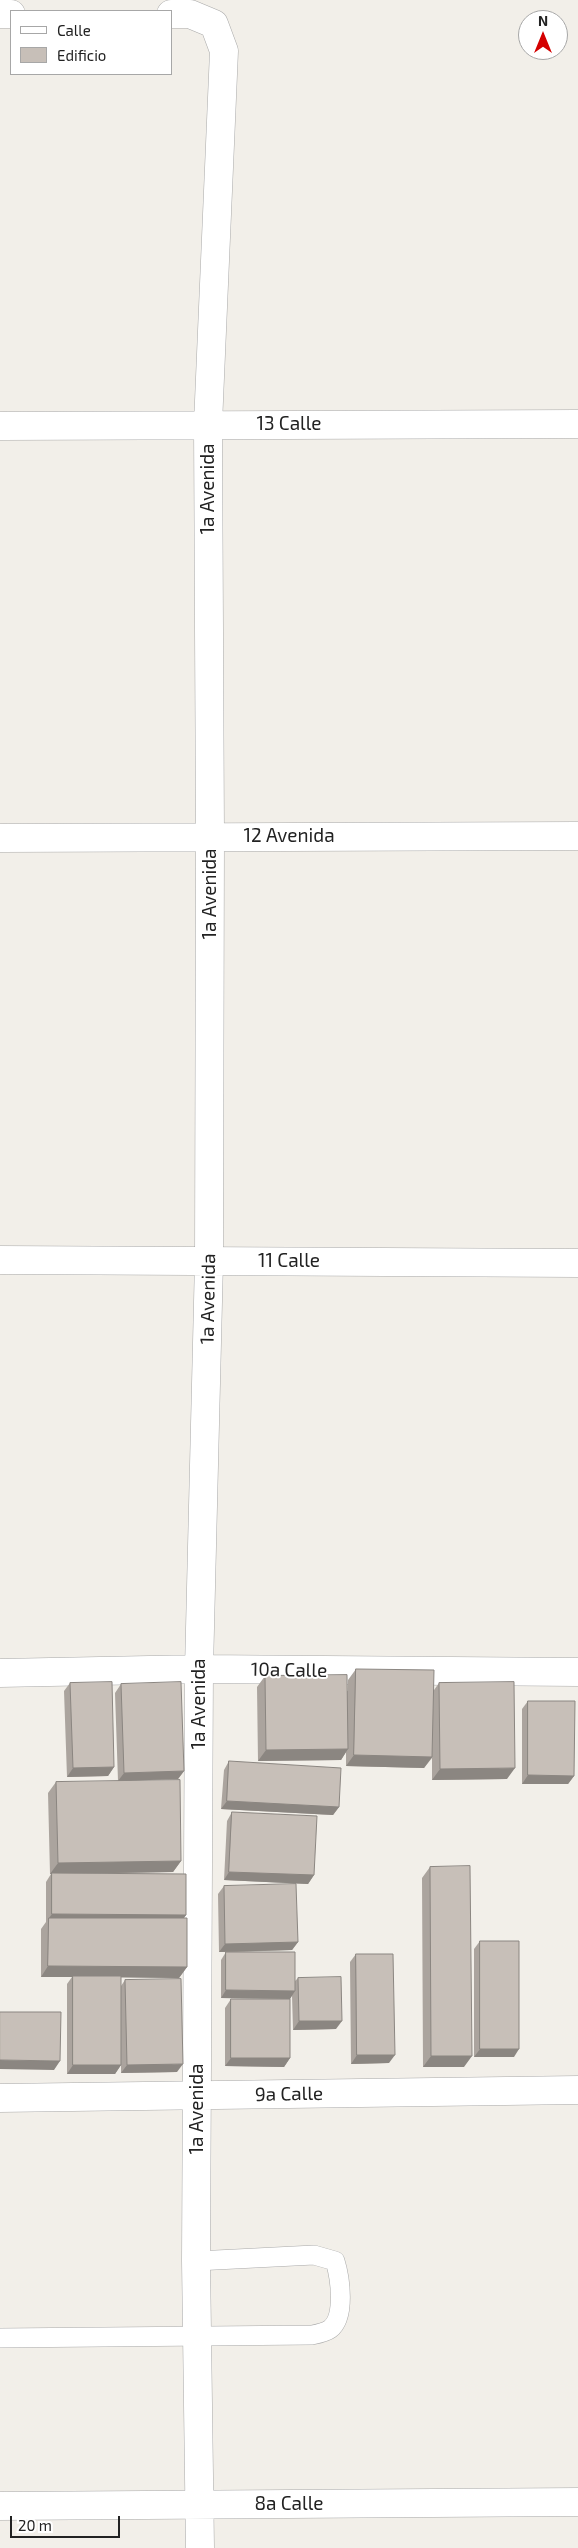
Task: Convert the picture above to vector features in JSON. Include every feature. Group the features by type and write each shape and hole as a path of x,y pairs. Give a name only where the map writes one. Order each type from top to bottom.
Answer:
{"street":[{"name":"1a Avenida","path":"172,14 190,14 214,24 224,50 208,424 210,836 209,1261 199,1669 196,2261 199,2336 200,2548"},
{"name":"13 Calle","path":"0,426 578,424"},
{"name":"12 Avenida","path":"0,838 578,836"},
{"name":"11 Calle","path":"0,1260 578,1263"},
{"name":"10a Calle","path":"0,1673 199,1669 578,1672"},
{"name":"9a Calle","path":"0,2098 578,2090"},
{"name":"8a Calle","path":"0,2506 578,2502"}],"lane":[{"path":"0,2338 312,2336 330,2329 339,2315 340,2278 335,2261 314,2255 196,2261"}],"building":[{"path":"356,1669 434,1670 432,1757 354,1755"},
{"path":"347,1675 348,1749 266,1750 265,1676"},
{"path":"112,1682 114,1767 73,1768 70,1683"},
{"path":"181,1682 184,1771 124,1773 121,1684"},
{"path":"514,1682 515,1768 440,1769 439,1683"},
{"path":"528,1701 575,1701 574,1776 528,1775"},
{"path":"229,1761 341,1768 339,1807 227,1801"},
{"path":"180,1780 181,1861 58,1863 56,1782"},
{"path":"232,1812 317,1816 314,1875 229,1872"},
{"path":"470,1866 472,2056 431,2056 430,1867"},
{"path":"52,1873 186,1874 186,1915 52,1914"},
{"path":"296,1884 298,1942 225,1944 224,1886"},
{"path":"49,1918 187,1918 187,1967 48,1966"},
{"path":"480,1941 519,1941 519,2049 480,2049"},
{"path":"226,1952 295,1952 295,1991 226,1990"},
{"path":"356,1954 393,1954 395,2055 357,2055"},
{"path":"73,1976 121,1976 121,2065 73,2065"},
{"path":"341,1977 342,2021 299,2021 298,1978"},
{"path":"181,1979 183,2064 127,2065 125,1980"},
{"path":"231,1999 290,1999 290,2058 231,2058"},
{"path":"0,2012 61,2012 60,2061 0,2060"}]}
